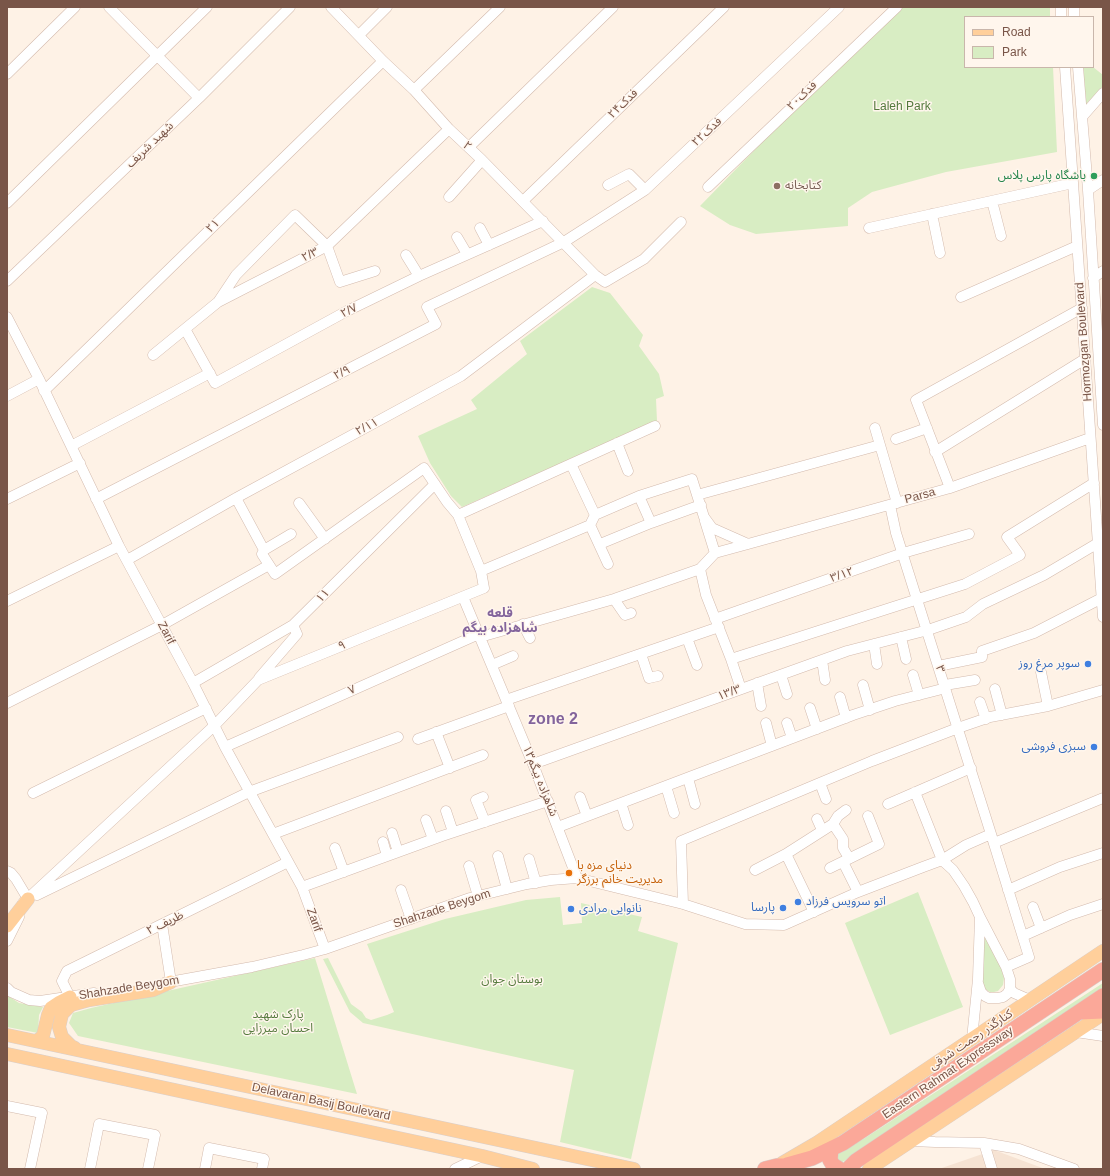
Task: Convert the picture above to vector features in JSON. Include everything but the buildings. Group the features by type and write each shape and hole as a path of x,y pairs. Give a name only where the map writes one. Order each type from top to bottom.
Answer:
{"highway":[{"name":"Eastern Rahmat Expressway","path":"776,1166 812,1158 844,1143 1103,970"},
{"name":"Eastern Rahmat Expressway","path":"848,1169 856,1161 1103,996"},
{"path":"1078,1012 1103,1013"},
{"path":"831,1149 830,1160 833,1165 839,1169"},
{"path":"776,1166 797,1166 804,1169"}],"main road":[{"path":"7,926 28,899"},
{"name":"کنارگذر رحمت شرقی","path":"776,1166 818,1142 1103,951"},
{"path":"80,1050 71,1046 62,1037 60,1032 62,1014 70,1005 89,1000 153,990 171,982"},
{"path":"38,1041 43,1036 48,1015 52,1008 70,997"},
{"path":"876,1167 912,1140 1103,1013"},
{"name":"Delavaran Basij Boulevard","path":"7,1035 634,1169"},
{"name":"Delavaran Basij Boulevard","path":"7,1054 482,1156 533,1169"},
{"path":"351,1128 355,1109"}],"street":[{"path":"7,74 75,7"},
{"path":"109,7 199,98"},
{"path":"7,202 207,7"},
{"name":"شهید شریف","path":"7,281 199,98 290,7"},
{"name":"۲","path":"331,7 383,61 414,90 449,129 469,147 595,275 605,282 644,260 681,222"},
{"path":"359,35 388,7"},
{"path":"414,90 500,7"},
{"path":"469,147 614,7"},
{"name":"فدک۲۴","path":"523,201 724,7"},
{"name":"فدک۲۲","path":"564,242 645,190 838,7"},
{"name":"فدک۲۰","path":"708,187 897,7"},
{"name":"۲۱","path":"44,391 383,61"},
{"name":"Hormozgan Boulevard","path":"1065,68 1103,617"},
{"name":"Hormozgan Boulevard","path":"1078,68 1088,190 1093,278 1101,364 1103,425"},
{"path":"1082,117 1103,93"},
{"name":"۲/۳","path":"153,355 218,302 327,246 449,129"},
{"path":"449,197 482,160"},
{"path":"608,185 629,174 645,190"},
{"path":"1088,190 1103,180"},
{"path":"869,228 1073,183"},
{"path":"992,201 1001,236"},
{"path":"932,214 940,253"},
{"path":"218,302 236,275 295,215 327,246 340,282 375,271"},
{"name":"۲/۷","path":"210,373 215,383 347,311 419,276 542,221"},
{"path":"480,228 489,245"},
{"path":"457,237 467,254"},
{"name":"۲/۹","path":"96,498 436,324 427,307 564,242"},
{"path":"961,297 1077,246"},
{"path":"406,255 419,276"},
{"path":"1093,278 1103,272"},
{"name":"۲/۱۱","path":"127,560 236,498 461,376 595,275"},
{"path":"950,488 916,400 1082,308"},
{"name":"Zarif","path":"7,317 39,379 119,546 193,683 225,747 302,887 325,948"},
{"path":"71,446 210,373 185,329"},
{"path":"936,452 1085,359"},
{"path":"7,396 39,379"},
{"path":"458,515 655,426"},
{"name":"۳","path":"875,428 893,504 896,533 928,630 1029,957 1006,967"},
{"path":"896,440 927,428"},
{"name":"Parsa","path":"715,553 950,488 1090,438"},
{"path":"618,443 628,471"},
{"path":"697,495 880,445"},
{"path":"7,499 80,463"},
{"path":"571,464 595,516"},
{"path":"236,498 264,550 262,554 275,574 424,468 447,502 458,515 481,571 590,526 595,516 639,496 692,478 715,553 700,569 706,595 741,689"},
{"path":"731,659 965,584 1020,555 1007,537 1094,483"},
{"name":"۱۱","path":"193,683 293,626 435,484"},
{"path":"639,496 651,523"},
{"path":"299,503 325,539"},
{"path":"600,544 651,523 701,505"},
{"path":"704,517 712,528 748,544"},
{"path":"590,526 600,544 608,564"},
{"path":"264,550 291,534"},
{"name":"۳/۱۲","path":"418,739 508,703 687,638 717,623 903,553 969,534"},
{"name":"۱۳/۳","path":"533,764 847,651 928,630 966,617 983,604 1044,575 1098,543"},
{"path":"7,601 119,546"},
{"path":"7,703 162,626 269,565"},
{"name":"۷","path":"225,747 479,635 524,624 614,598 700,569"},
{"name":"۹","path":"7,919 215,725 258,680 484,588 481,571"},
{"name":"شاهزاده بیگم۱۳","path":"463,597 533,764 577,878"},
{"path":"614,598 625,615 631,613"},
{"path":"943,665 982,657 982,651 1034,633 1102,598"},
{"path":"524,624 530,638"},
{"path":"258,680 297,634 293,626"},
{"path":"901,637 906,659"},
{"path":"687,638 697,665"},
{"path":"874,644 877,664"},
{"path":"641,654 649,678 658,676"},
{"path":"492,665 513,656"},
{"path":"822,660 825,680"},
{"path":"1041,672 1048,706"},
{"path":"781,675 787,694"},
{"path":"913,675 919,695"},
{"path":"558,827 846,718 895,701 975,680"},
{"path":"757,683 761,706"},
{"path":"863,685 870,710"},
{"path":"995,690 1002,715"},
{"path":"683,904 681,841 872,761 958,728 986,719 1048,706 1103,690"},
{"path":"840,697 846,718"},
{"path":"980,702 986,719"},
{"path":"34,793 206,708"},
{"path":"810,708 817,729"},
{"path":"766,723 772,746"},
{"path":"787,723 792,738"},
{"path":"436,732 450,768"},
{"path":"7,941 28,899 250,792 398,737"},
{"path":"272,834 483,756"},
{"path":"888,804 971,768"},
{"path":"688,778 695,804"},
{"path":"820,783 826,799"},
{"path":"666,786 674,813"},
{"path":"915,792 942,860 953,870 964,886 1006,967 1010,979 1010,989 1003,997 989,998 981,992 978,979"},
{"path":"483,797 476,800 485,822"},
{"path":"580,797 587,816"},
{"name":"Shahzade Beygom","path":"7,988 11,992 29,1000 40,1001 171,982 252,967 303,955 478,896 536,883 577,878 683,904 745,924 784,925 858,892 942,860 966,845 993,838 1103,798"},
{"path":"302,887 453,832 548,801"},
{"path":"621,803 628,825"},
{"path":"755,870 786,854 833,824 838,816 846,810"},
{"path":"446,811 453,832"},
{"path":"830,868 879,844 868,816"},
{"path":"817,819 822,830"},
{"path":"426,820 433,839"},
{"path":"833,824 843,839 843,848 846,860 858,892"},
{"path":"392,833 398,852"},
{"path":"383,842 387,856"},
{"path":"335,848 344,872"},
{"path":"1008,890 1060,867 1103,853"},
{"path":"786,854 814,912"},
{"path":"498,856 507,889"},
{"path":"529,859 536,883"},
{"name":"ظریف ۲","path":"70,997 62,981 67,971 288,862"},
{"path":"469,866 478,896"},
{"path":"7,871 16,879 28,899"},
{"path":"401,890 410,918"},
{"path":"1023,936 1070,915 1103,904"},
{"path":"1032,907 1041,928"},
{"path":"972,1039 978,979 980,917"},
{"path":"162,924 171,982"},
{"path":"1010,989 1014,993 1030,1000"},
{"path":"1076,1032 1103,1036"},
{"path":"7,1106 42,1113 30,1169"},
{"path":"90,1169 99,1124 155,1135 148,1169"},
{"path":"912,1140 984,1143 1019,1149 1054,1165 1074,1169"},
{"path":"984,1143 992,1169"},
{"path":"205,1169 209,1148 263,1164"},
{"path":"455,1169 482,1156"}],"shaded area":[{"path":"994,1150 1045,1169 939,1169"}],"green space":[{"name":"Laleh Park","path":"897,7 1050,7 1050,16 964,16 964,68 1053,68 1057,152 946,172 872,192 848,208 848,226 756,234 730,225 700,206 819,84"},
{"path":"1083,68 1094,68 1103,75 1103,86 1086,104"},
{"path":"592,287 610,293 643,335 639,346 659,374 664,396 656,399 657,421 462,507 451,496 430,463 418,436 477,409 471,400 527,354 520,341"},
{"path":"918,892 963,1007 890,1035 845,923"},
{"name":"بوستان جوان","path":"560,897 563,925 582,923 581,903 642,917 638,931 678,943 631,1159 560,1142 574,1070 363,1023 350,1012 323,959 328,958 351,1004 362,1012 366,1018 371,1020 394,1012 367,944 445,919 526,900"},
{"path":"983,930 1001,966 1004,978 1003,985 998,991 994,992 990,992 985,989 981,976"},
{"name":"پارک شهید احسان میرزایی","path":"315,958 357,1094 78,1036 69,1023 73,1013 91,1008"},
{"path":"1103,983 1103,991 841,1163 835,1155 865,1138"},
{"path":"7,995 19,1003 43,1007 39,1015 38,1033 7,1027"}],"place":[{"name":"باشگاه پارس پلاس","path":"1094,176"},
{"name":"کتابخانه","path":"777,186"},
{"name":"سوپر مرغ روز","path":"1088,664"},
{"name":"سبزی فروشی","path":"1094,747"},
{"name":"دنیای مزه با مدیریت خانم برزگر","path":"569,873"},
{"name":"اتو سرویس فرزاد","path":"798,902"},
{"name":"پارسا","path":"783,908"},
{"name":"نانوایی مرادی","path":"571,909"}],"district":[{"name":"قلعه شاهزاده بیگم","path":"500,620"},
{"name":"zone 2","path":"553,720"}]}
